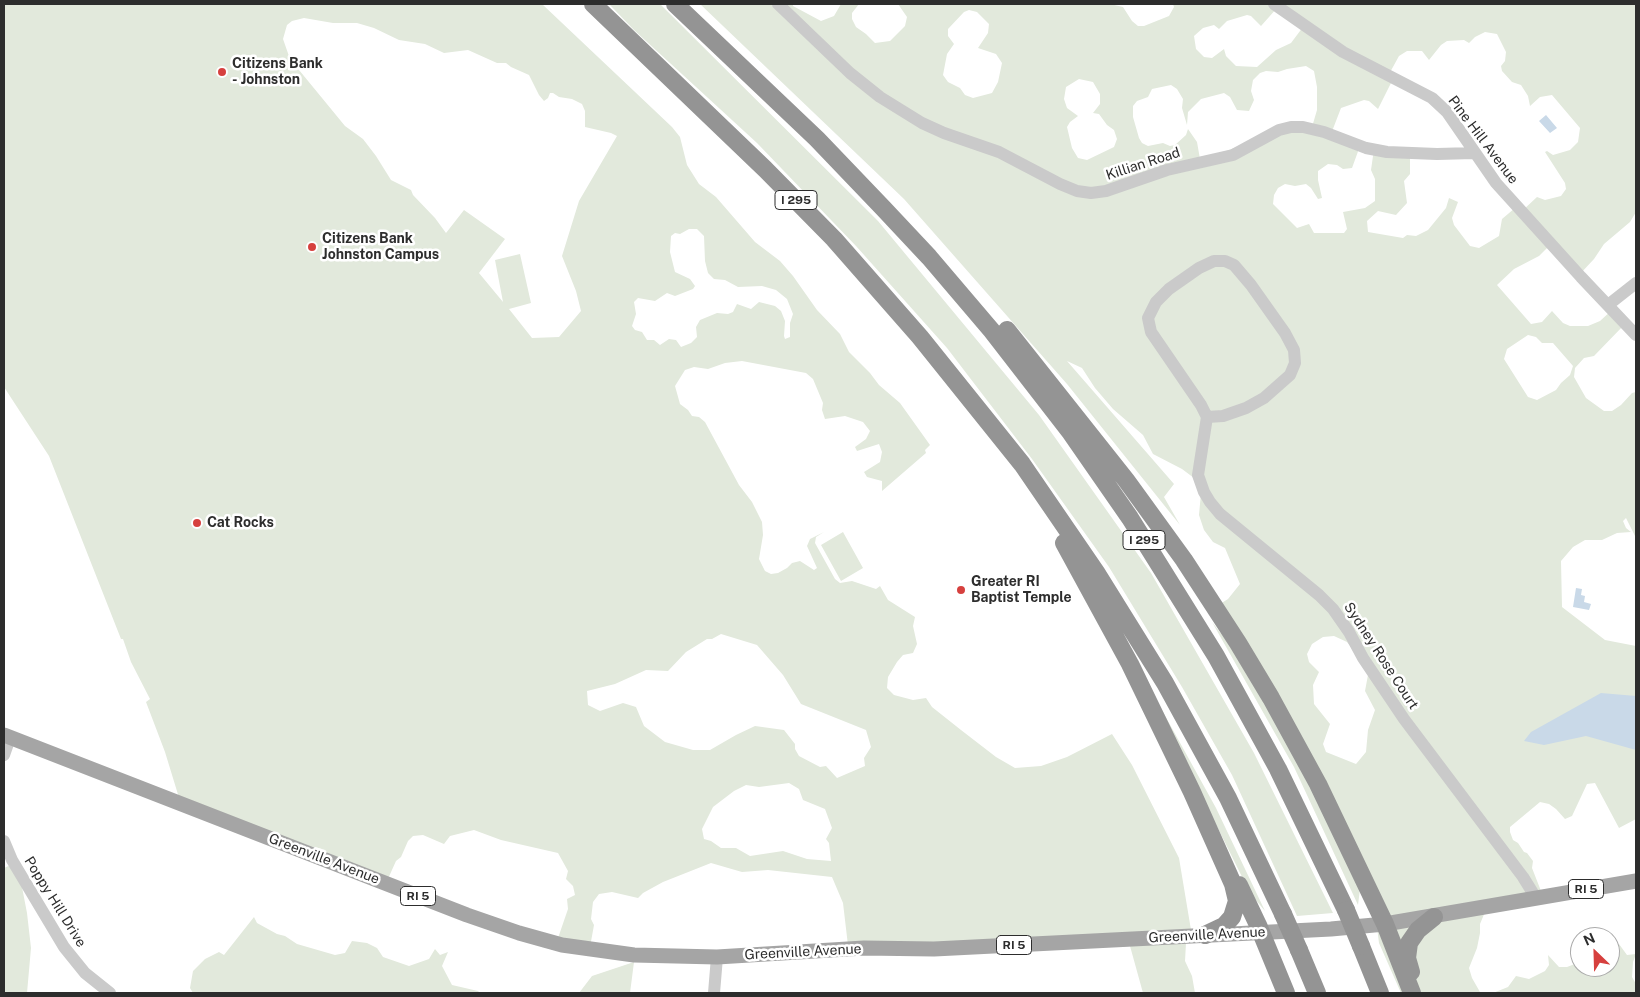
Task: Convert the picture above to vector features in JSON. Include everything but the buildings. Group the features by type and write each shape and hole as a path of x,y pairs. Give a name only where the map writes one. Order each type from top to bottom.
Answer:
{"highway":[{"name":"I 295","path":"593,4 765,169 834,239 936,355 1031,478 1114,599 1173,697 1228,798 1283,914 1317,993"},
{"name":"I 295","path":"675,4 817,140 884,209 950,281 1013,357 1071,433 1130,518 1195,621 1251,719 1292,798 1346,910 1380,993"},
{"path":"884,209 911,230 946,262 1012,336 1106,453 1180,554 1238,643 1288,728 1322,792 1386,924 1412,993"},
{"path":"1031,478 1055,527 1127,657 1261,933 1286,993"},
{"path":"1200,809 1233,884 1237,901 1234,912 1228,922 1218,930 1205,935"},
{"path":"1419,993 1409,963 1408,948 1411,939 1418,930 1434,916"}],"main road":[{"name":"Greenville Avenue","path":"7,736 466,915 562,945 634,955 717,957 864,948 934,949 1261,933 1386,924 1636,881"}],"street":[{"name":"Killian Road","path":"778,4 856,78 880,97 922,123 944,133 999,152 1077,191 1091,193 1106,191 1167,170 1233,155 1279,130 1290,127 1304,127 1324,132 1366,148 1387,152 1474,153"},
{"name":"Pine Hill Avenue","path":"1274,4 1343,52 1432,98 1447,112 1496,183 1636,335"},
{"path":"1225,261 1234,265 1240,272 1285,333 1294,350 1295,363 1290,375 1264,398 1246,408 1224,416 1208,417 1151,332 1148,318 1156,302 1169,289 1199,268 1214,262 1225,261"},
{"path":"1608,305 1636,283"},
{"name":"Sydney Rose Court","path":"1208,417 1198,475 1210,502 1220,514 1334,609 1363,658 1404,719 1523,877 1536,898"},
{"path":"4,755 7,736"},
{"name":"Poppy Hill Drive","path":"4,842 12,860 64,947 85,973 110,993"},
{"path":"714,993 717,957"}],"shaded area":[{"path":"4,4 542,4 672,127 680,137 687,165 699,184 716,197 755,242 780,261 817,310 840,334 849,352 879,385 900,403 930,445 925,450 926,453 882,491 882,481 867,477 864,472 880,462 882,452 879,444 857,451 855,447 866,439 870,431 863,422 845,416 825,419 822,410 823,403 813,379 806,373 742,361 725,363 708,369 694,367 685,370 675,386 680,404 692,416 699,417 705,422 739,485 752,502 762,522 763,535 759,559 765,571 771,574 778,573 792,563 800,561 814,570 817,568 807,546 810,539 824,532 816,537 815,543 835,579 840,583 852,581 876,589 880,586 888,600 915,617 913,626 917,644 913,653 903,655 897,662 888,677 887,688 894,695 913,700 926,698 932,707 961,730 996,757 1015,768 1041,766 1067,757 1112,734 1132,765 1179,858 1192,936 1186,943 1185,961 1192,976 1195,993 1143,993 1130,946 849,954 843,903 832,877 768,870 742,872 711,863 663,882 643,893 638,898 612,892 599,894 593,902 591,919 594,925 590,947 557,941 568,909 567,899 575,895 573,886 566,879 568,871 558,853 501,840 474,830 450,836 444,844 423,835 413,836 408,841 401,857 396,861 387,881 180,801 165,752 146,702 150,699 131,662 123,639 121,639 49,456 4,387","holes":["304,18 333,23 357,23 374,28 399,40 425,44 444,53 468,50 497,63 506,63 529,75 544,101 550,93 572,99 582,104 585,111 585,127 617,136 579,201 562,256 576,291 581,311 559,337 532,338 509,309 531,303 520,254 495,260 503,302 479,273 505,239 464,210 446,233 435,218 413,195 411,190 391,180 363,139 345,126 290,59 283,39 287,25 292,21","689,229 697,229 704,236 705,261 708,273 714,279 725,280 738,287 762,286 776,290 787,299 793,314 790,323 790,337 785,339 785,321 781,311 775,306 759,302 751,309 737,304 733,312 728,314 717,313 700,320 696,327 697,337 691,343 681,347 676,340 669,339 660,345 654,340 647,340 642,332 635,330 632,326 636,314 634,302 638,298 655,301 667,293 675,296 693,289 695,286 690,279 675,272 670,252 671,236 675,233 680,234","721,634 757,645 783,675 801,704 866,730 871,747 864,758 865,766 837,778 826,766 820,767 799,756 795,749 795,744 784,730 755,726 710,750 693,750 665,742 644,726 636,707 623,703 600,711 588,705 587,691 615,684 646,670 668,671 686,652 707,639 712,639","789,783 799,789 803,800 825,809 832,828 826,839 829,843 831,861 807,859 783,851 750,856 736,848 721,848 711,841 704,839 702,829 713,807 734,791 746,785 759,787"]},
{"path":"609,4 660,4 878,221 1039,415 1151,573 1254,753 1333,913 1297,916 1232,775 1182,687 1109,567 1032,459 947,348 856,246 757,143 634,30"},
{"path":"700,4 793,4 793,6 821,21 834,16 841,4 859,4 852,13 852,19 856,27 875,43 890,41 905,26 907,17 898,4 1110,4 1123,7 1132,21 1138,26 1144,26 1169,16 1174,7 1173,4 1636,4 1636,212 1630,222 1604,244 1594,259 1580,274 1550,245 1539,256 1514,269 1497,285 1531,324 1542,322 1552,311 1563,323 1570,326 1588,326 1600,321 1612,310 1624,325 1594,356 1584,358 1575,368 1574,377 1586,398 1604,411 1612,411 1621,405 1632,393 1636,392 1636,538 1626,518 1623,521 1626,528 1631,532 1617,533 1602,540 1585,540 1573,547 1561,561 1562,607 1605,640 1636,646 1636,819 1619,828 1595,783 1587,784 1572,816 1565,819 1549,804 1540,802 1510,827 1513,840 1518,843 1533,861 1532,868 1541,891 1485,912 1480,924 1477,948 1469,968 1480,992 1493,993 1401,993 1379,943 1376,920 1355,867 1217,606 1228,599 1240,584 1225,548 1213,542 1204,530 1199,515 1201,493 1198,481 1182,469 1153,454 1143,435 1113,409 1095,388 1082,368 1067,361 1174,484 1164,497 1180,525 1067,384 904,199","holes":["1277,8 1303,27 1291,43 1276,50 1257,67 1236,66 1226,56 1224,49 1212,58 1204,57 1196,49 1194,36 1203,28 1214,25 1219,29 1227,21 1247,15 1251,16 1261,26","969,10 977,12 989,24 988,33 978,48 996,54 1002,63 998,82 992,93 973,98 965,95 960,88 948,82 943,75 947,54 954,44 948,36 948,29 964,12","1485,32 1497,34 1506,52 1505,61 1501,66 1502,71 1512,82 1521,85 1528,96 1530,106 1540,97 1552,95 1580,128 1578,142 1570,150 1553,155 1547,151 1545,152 1565,183 1566,189 1561,196 1545,200 1537,197 1522,211 1515,208 1502,219 1499,236 1479,248 1470,246 1454,225 1452,218 1458,202 1449,198 1446,208 1428,230 1416,236 1407,235 1403,238 1368,232 1367,221 1378,211 1396,215 1407,203 1404,181 1410,174 1410,153 1374,149 1371,170 1375,179 1375,201 1365,208 1343,212 1347,229 1344,233 1314,233 1309,224 1297,228 1273,204 1274,195 1278,188 1285,184 1295,186 1306,184 1318,199 1322,198 1318,171 1328,164 1337,165 1343,169 1352,168 1360,146 1331,134 1341,108 1364,100 1369,101 1378,109 1392,81 1388,76 1399,56 1407,51 1422,51 1429,60 1441,45 1447,41 1464,40 1469,43 1475,37","1306,66 1314,71 1317,87 1317,110 1312,127 1264,136 1204,160 1200,159 1197,142 1188,129 1186,135 1175,145 1170,146 1163,143 1148,146 1142,143 1139,138 1133,117 1133,106 1137,101 1148,97 1152,89 1171,85 1177,89 1183,99 1182,108 1187,125 1188,112 1201,99 1224,93 1230,97 1237,110 1249,111 1254,100 1251,91 1253,80 1260,73 1266,71 1278,72","1079,79 1093,82 1100,94 1100,104 1093,113 1099,114 1107,125 1114,130 1117,139 1114,147 1087,160 1078,158 1072,148 1067,127 1078,116 1067,108 1064,99 1066,87","1528,335 1536,337 1542,343 1553,343 1573,366 1570,375 1556,390 1537,400 1528,397 1504,359 1507,349","1334,636 1347,642 1365,665 1368,675 1365,691 1375,710 1368,730 1366,752 1356,764 1326,752 1323,744 1330,724 1314,704 1313,685 1319,672 1309,662 1307,654 1312,644 1323,637"]},
{"path":"843,532 863,568 841,581 821,545"},
{"path":"1212,622 1240,658 1303,769 1360,889 1358,905 1294,767"},
{"path":"1136,663 1216,808 1265,911 1250,893"},
{"path":"11,865 21,882 27,913 31,948 27,993 4,993 4,868"},
{"path":"254,917 257,923 277,934 285,936 297,944 335,955 345,953 352,941 367,943 377,948 383,957 409,966 429,959 435,949 440,955 448,952 442,966 452,985 480,993 193,993 190,988 193,971 205,959 219,952 224,955"},
{"path":"1620,945 1627,955 1636,954 1633,962 1632,977 1636,984 1636,993 1493,993 1508,987 1516,976 1529,979 1545,971 1549,965 1548,955 1559,967 1570,966 1570,977 1620,977"},
{"path":"634,962 630,993 579,993 592,976"}],"water":[{"path":"1546,115 1557,128 1550,133 1539,121"},
{"path":"1576,588 1582,589 1581,595 1585,596 1584,602 1591,604 1589,610 1573,607"},
{"path":"1601,693 1636,696 1636,750 1586,736 1544,745 1524,741 1531,732"}],"place":[{"name":"Citizens Bank - Johnston","path":"222,72"},
{"name":"Citizens Bank Johnston Campus","path":"312,247"},
{"name":"Cat Rocks","path":"197,523"},
{"name":"Greater RI Baptist Temple","path":"961,590"}]}
